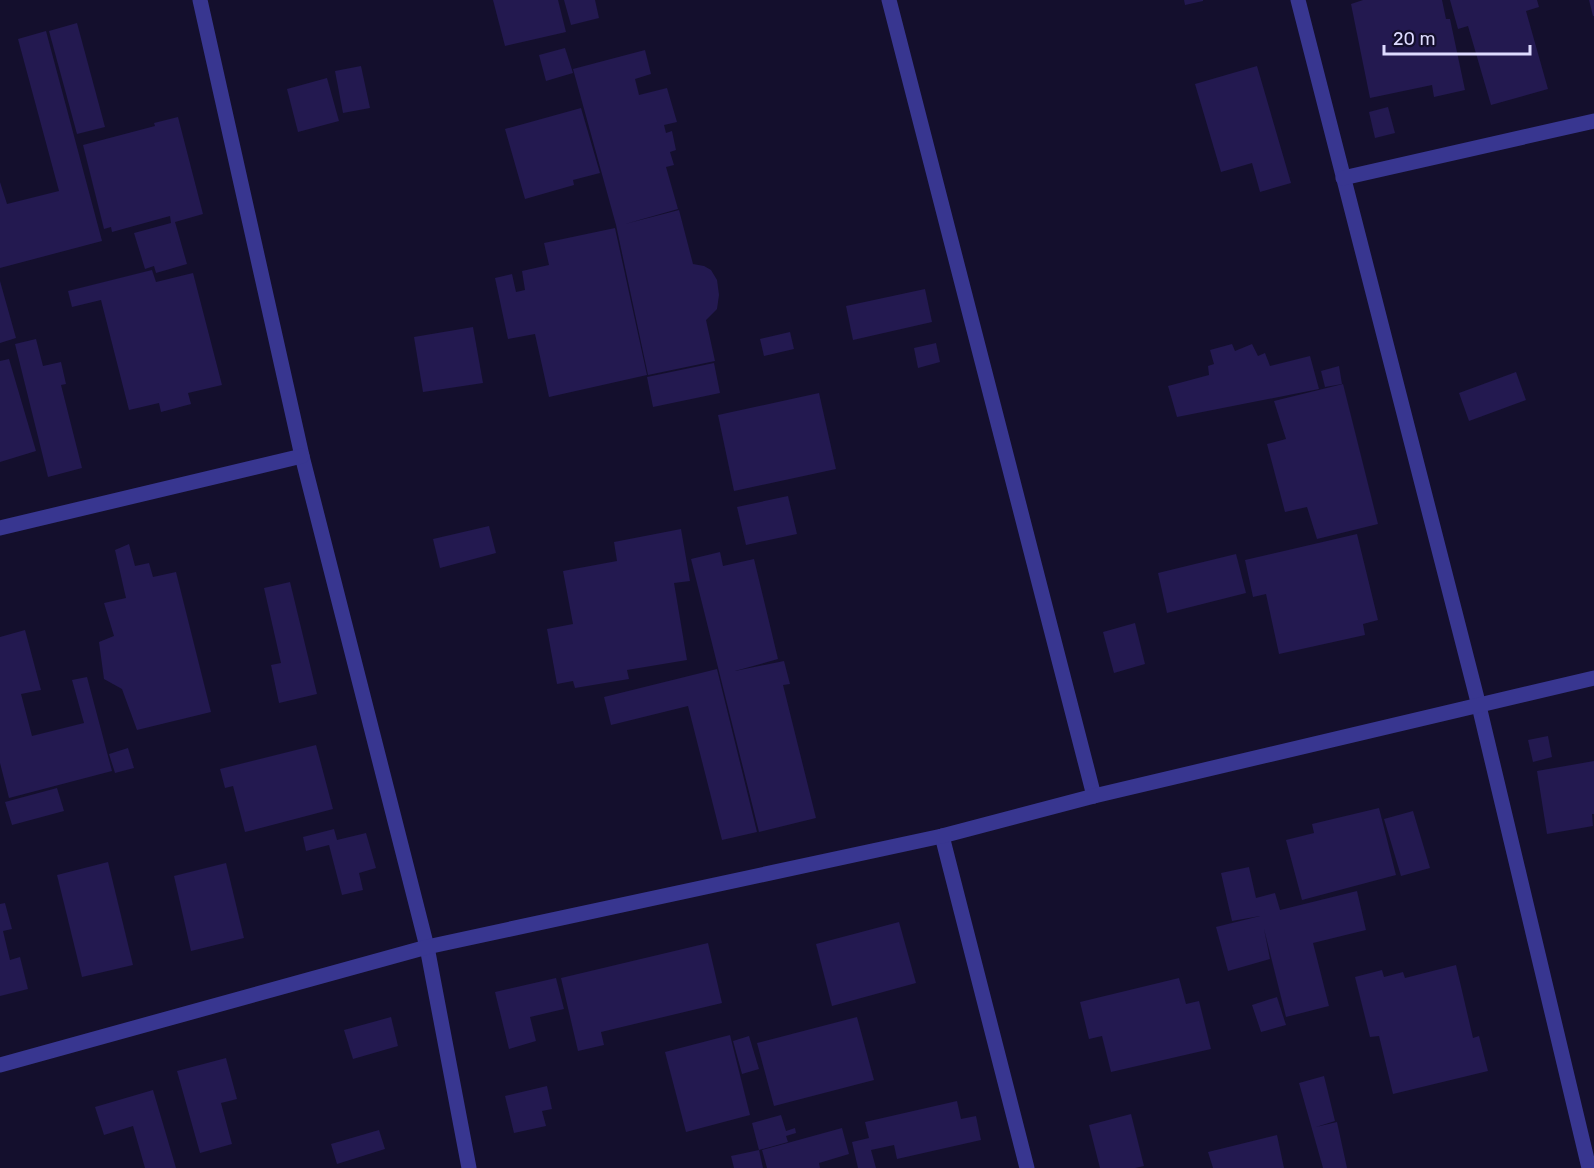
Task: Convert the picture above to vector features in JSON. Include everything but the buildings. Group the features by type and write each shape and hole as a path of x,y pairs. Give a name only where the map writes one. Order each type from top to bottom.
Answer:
{"street":[{"path":"200,0 302,456 427,946 469,1168"},
{"path":"889,0 1094,795"},
{"path":"1298,0 1479,706 1589,1168"},
{"path":"1343,178 1594,121"},
{"path":"0,528 302,456"},
{"path":"0,1065 427,946 942,836 1094,795 1594,678"},
{"path":"942,836 1027,1168"}]}
